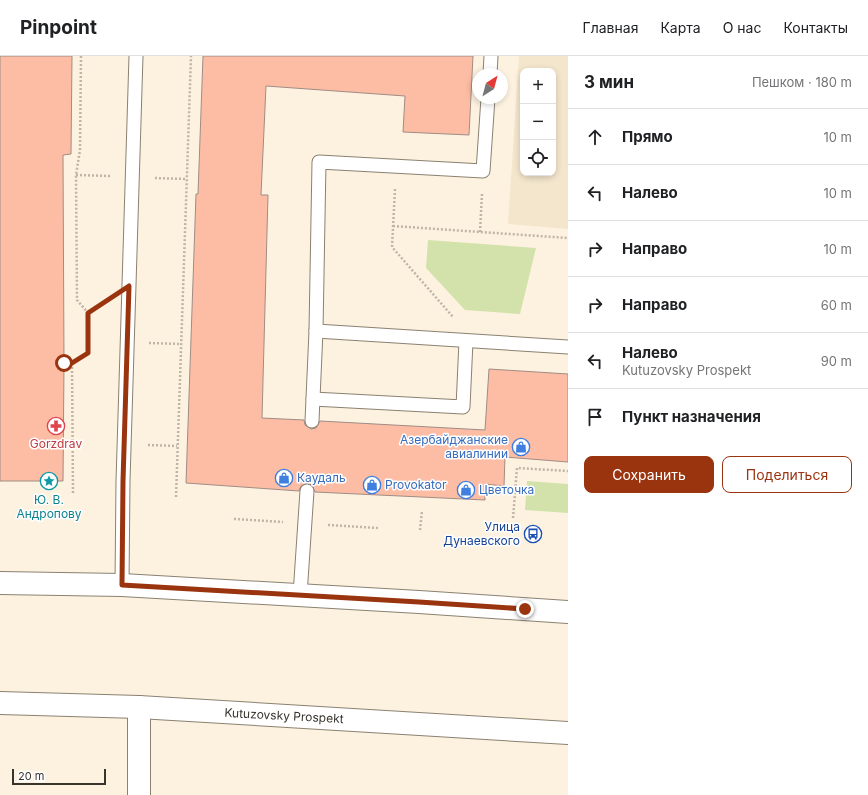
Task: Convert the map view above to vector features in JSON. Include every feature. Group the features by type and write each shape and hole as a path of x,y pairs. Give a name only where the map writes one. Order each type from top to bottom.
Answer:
{"main road":[{"path":"0,583 122,585 412,601 568,612"},
{"name":"Kutuzovsky Prospekt","path":"0,703 139,707 568,733"},
{"path":"139,707 139,795"}],"lane":[{"path":"122,585 124,444 136,56"},
{"path":"490,68 491,56"},
{"path":"312,421 316,330 319,162 483,171 488,104"},
{"path":"316,330 568,347"},
{"path":"312,399 463,408 466,341"},
{"path":"300,595 307,491"}],"path":[{"path":"64,363 72,363 88,353 88,313 77,300 76,175 80,150 81,56"},
{"path":"176,497 191,56"},
{"path":"396,166 392,247 453,316 451,340"},
{"path":"480,232 483,171"},
{"path":"393,226 568,238"},
{"path":"88,313 129,286"},
{"path":"127,342 181,344"},
{"path":"72,363 73,494"},
{"path":"124,444 178,446"},
{"path":"513,518 517,468 568,471"},
{"path":"420,530 422,512"},
{"path":"234,519 287,522"},
{"path":"322,524 378,528"}],"shaded area":[{"path":"519,56 568,56 568,229 508,224"}],"green space":[{"path":"428,240 536,248 520,314 465,310 426,268"},
{"path":"527,481 568,484 568,513 525,510"}],"building":[{"path":"0,56 72,56 71,154 63,155 63,481 0,481"},
{"path":"203,56 473,56 469,135 403,132 405,96 266,86 261,195 268,195 262,418 304,420 305,425 311,429 316,428 320,421 485,430 489,369 568,374 568,462 505,457 504,486 485,484 485,500 315,492 312,485 307,483 301,486 299,491 186,483 196,194 198,194"}],"place":[{"name":"Gorzdrav","path":"56,426"},
{"name":"Азербайджанские авиалинии","path":"521,447"},
{"name":"Каудаль","path":"284,478"},
{"name":"Ю. В. Андропову","path":"49,481"},
{"name":"Provokator","path":"372,485"},
{"name":"Цветочка","path":"466,490"},
{"name":"Улица Дунаевского","path":"533,534"}],"route":[{"path":"64,363 72,363 88,353 88,313 129,286 123,481 122,585 525,609"}]}
